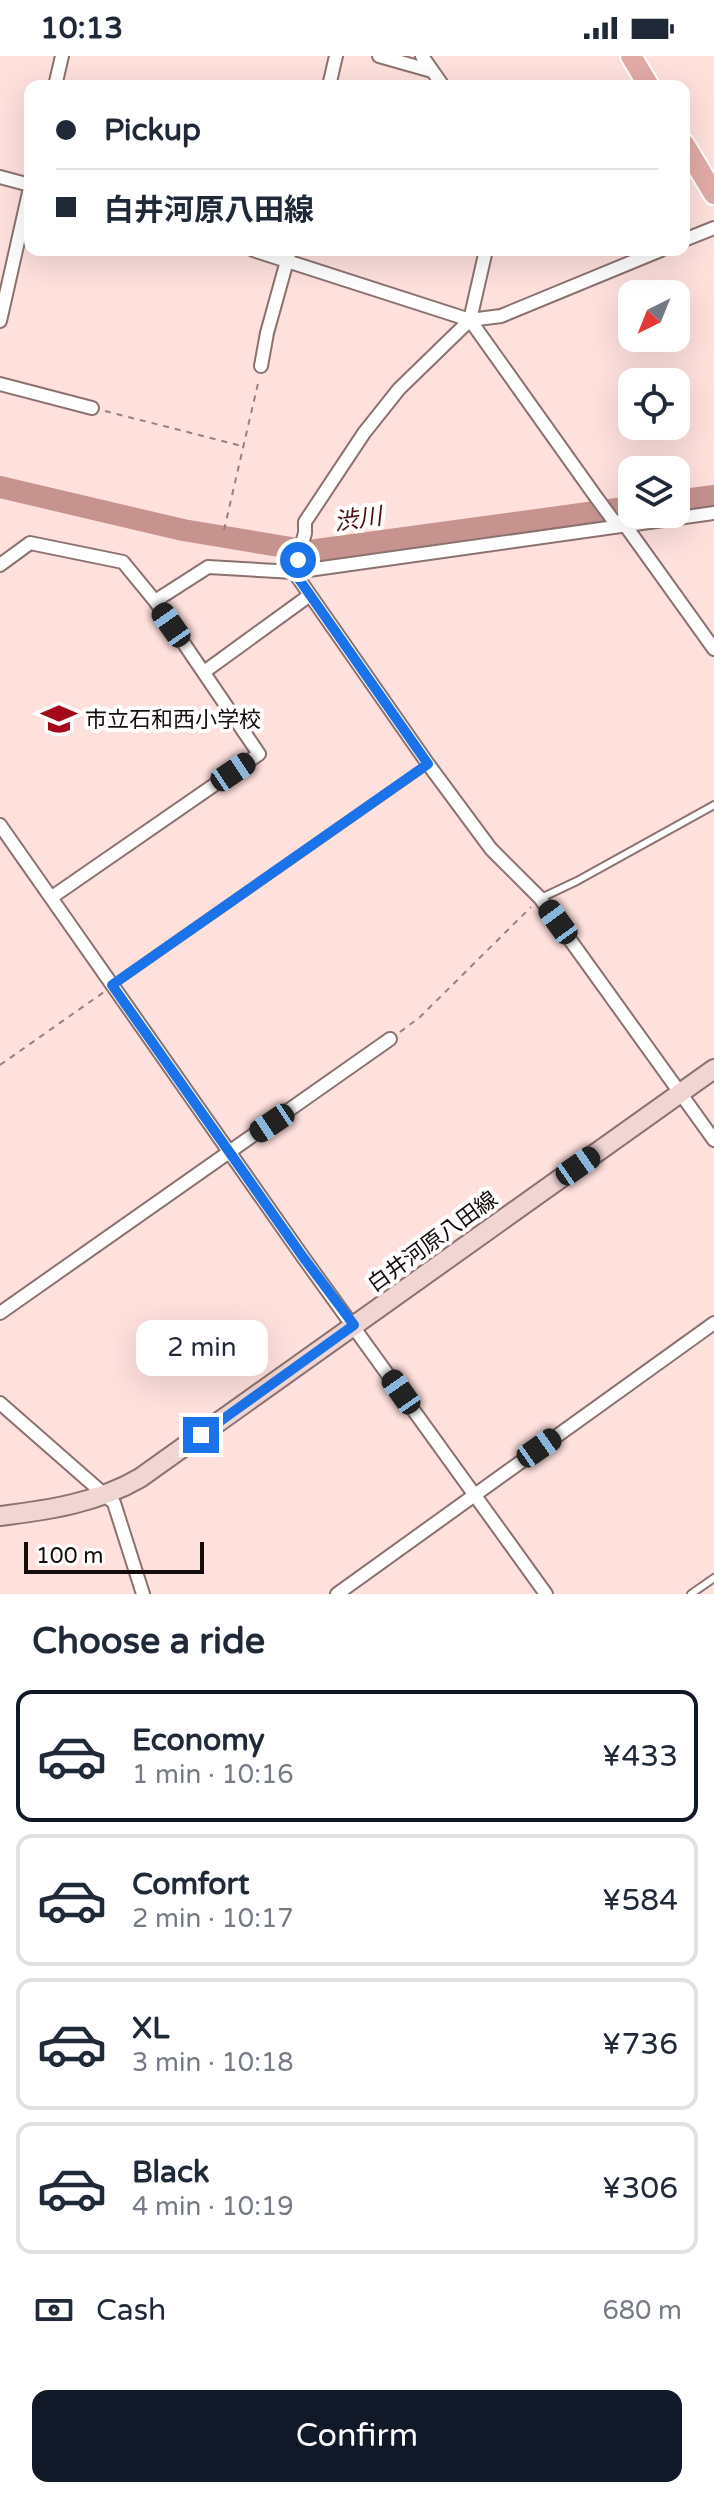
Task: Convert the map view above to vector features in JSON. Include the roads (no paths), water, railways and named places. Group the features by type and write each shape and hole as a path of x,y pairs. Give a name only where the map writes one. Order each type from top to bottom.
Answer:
{"main road":[{"path":"631,56 645,80"},
{"path":"690,154 714,194"},
{"name":"白井河原八田線","path":"0,1516 67,1506 104,1495 140,1478 714,1069"}],"street":[{"path":"56,80 62,56"},
{"path":"330,80 336,56"},
{"path":"379,56 432,71"},
{"path":"422,56 439,80"},
{"path":"0,177 24,184"},
{"path":"0,321 24,213"},
{"path":"690,238 714,228"},
{"path":"261,366 289,256"},
{"path":"292,256 470,320 501,316 646,256"},
{"path":"485,256 470,320 453,339 425,361 381,411 305,522 296,566 310,595 428,764 491,849 540,898 714,1140"},
{"path":"470,320 596,497 618,521"},
{"path":"0,384 92,408"},
{"path":"690,515 714,513"},
{"path":"155,601 208,567 296,566 618,522"},
{"path":"623,528 714,649"},
{"path":"0,565 30,543 123,562 155,601 259,754 52,897"},
{"path":"204,672 310,595"},
{"path":"0,825 303,1257 546,1594"},
{"path":"0,1313 390,1039"},
{"path":"337,1594 714,1323"},
{"path":"0,1403 114,1503 143,1594"}],"lane":[{"path":"112,985 428,764"},
{"path":"540,898 577,881 714,805"},
{"path":"691,1594 714,1578"}],"waterway":[{"name":"渋川","path":"0,487 183,530 309,551 618,509"},
{"name":"渋川","path":"690,499 714,496"}],"place":[{"name":"市立石和西小学校","path":"59,719"}]}
